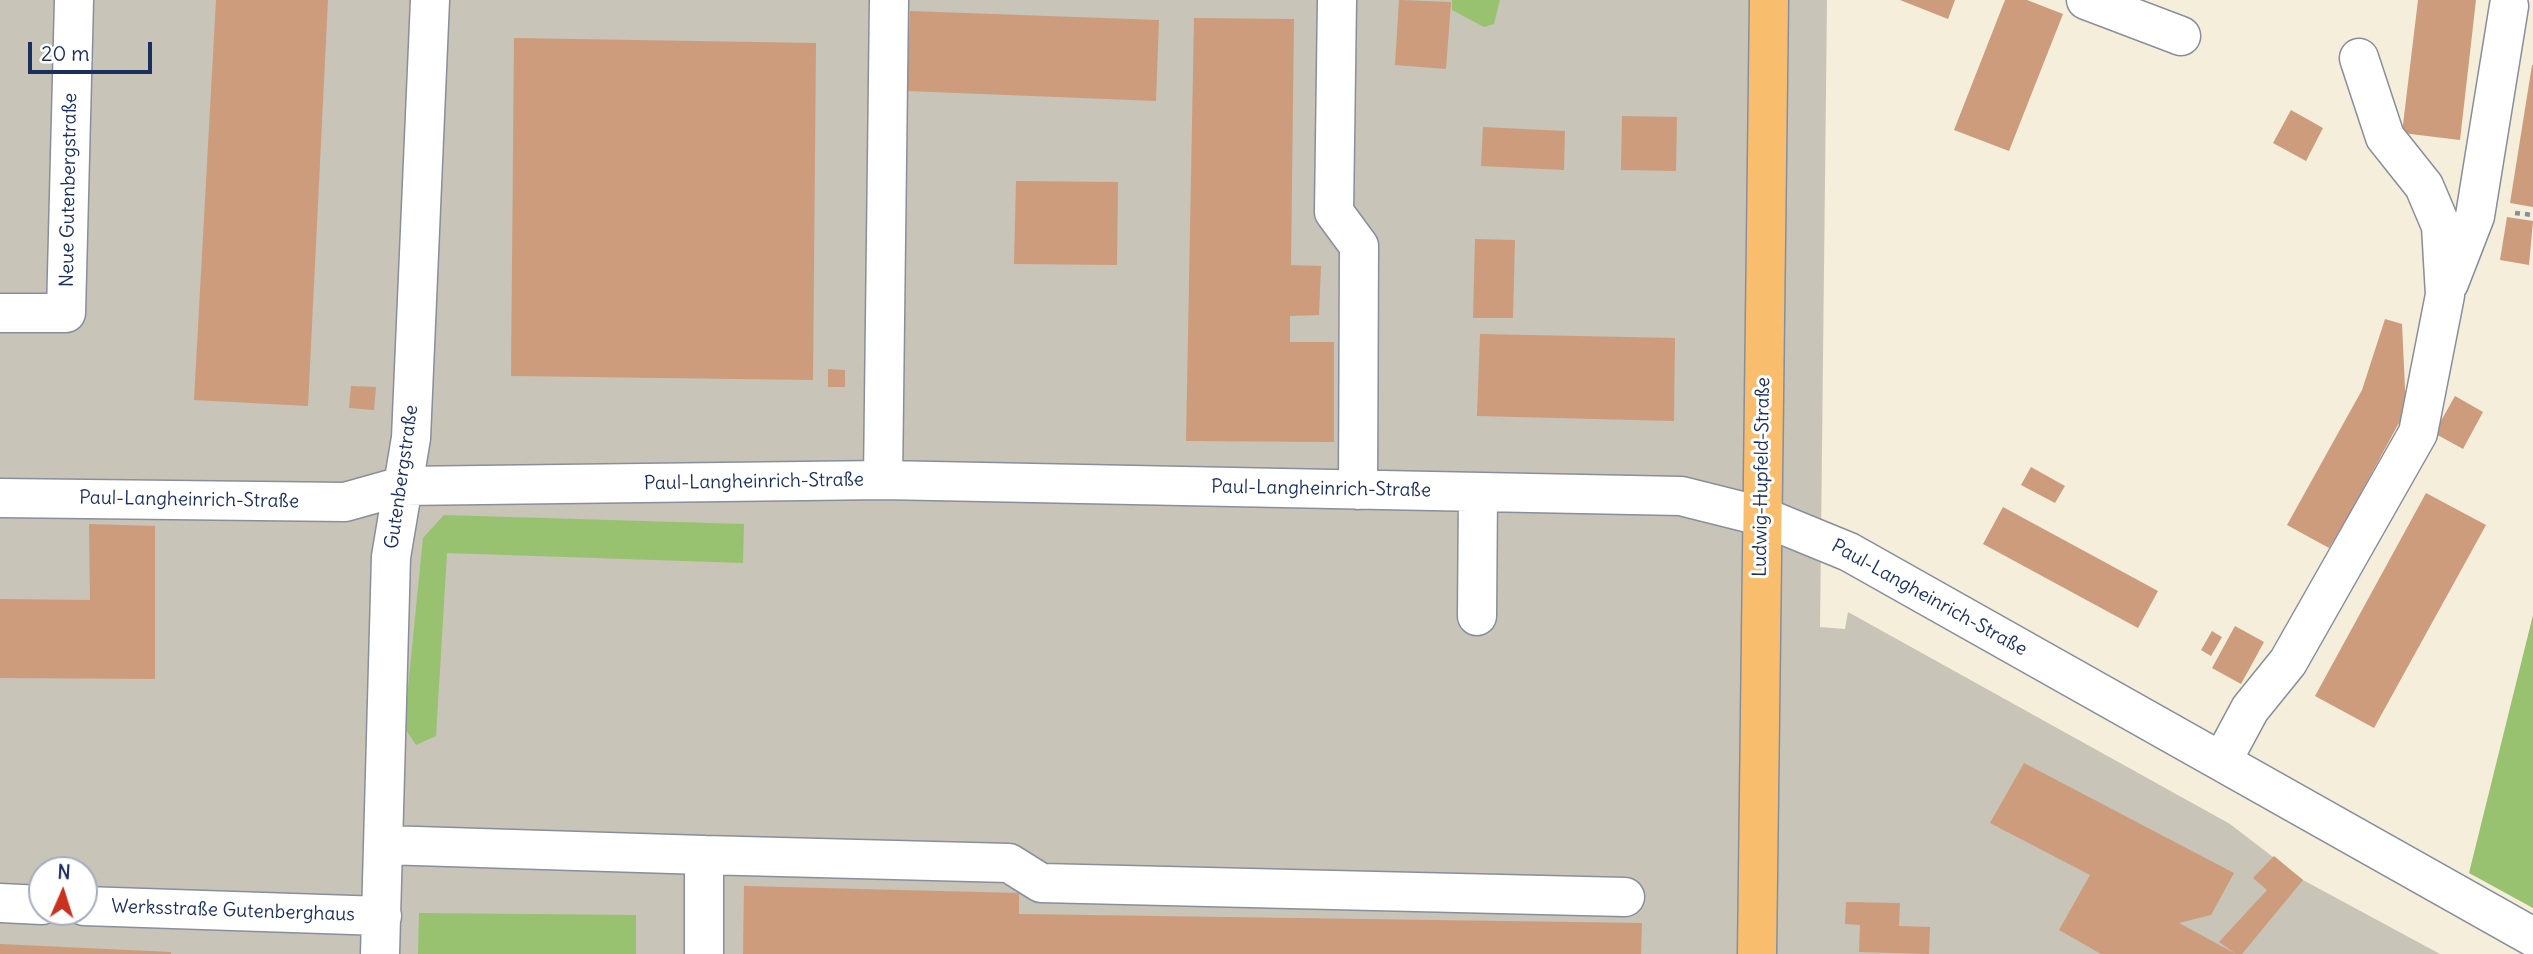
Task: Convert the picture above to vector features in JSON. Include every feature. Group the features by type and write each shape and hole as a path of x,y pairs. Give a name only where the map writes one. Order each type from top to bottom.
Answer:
{"main road":[{"name":"Ludwig-Hupfeld-Straße","path":"1757,954 1769,0"}],"street":[{"name":"Neue Gutenbergstraße","path":"0,313 66,313 74,0"},
{"name":"Gutenbergstraße","path":"380,954 391,557 411,438 430,0"},
{"path":"883,480 889,0"},
{"path":"1337,0 1334,212 1359,246 1358,489"},
{"path":"2086,0 2181,36"},
{"path":"2222,761 2250,709 2288,662 2418,433 2445,295 2475,216 2509,6"},
{"path":"2359,58 2385,137 2424,186 2441,226 2445,295"},
{"name":"Paul-Langheinrich-Straße","path":"0,498 345,502 402,486 883,480 1681,496 1762,516 1849,552 2533,937"},
{"path":"1477,617 1478,492"},
{"path":"384,845 1009,863 1041,883 1625,897"},
{"path":"704,855 704,954"},
{"path":"0,903 28,904"},
{"name":"Werksstraße Gutenberghaus","path":"98,906 382,916"}],"shaded area":[{"path":"0,0 1827,0 1820,627 1845,629 1848,612 2230,824 2303,880 2440,954 0,954"}],"green space":[{"path":"1452,0 1500,0 1494,24 1484,27 1452,10"},
{"path":"444,515 744,524 743,563 447,553 436,736 416,745 404,727 423,538"},
{"path":"2533,615 2533,908 2469,873"},
{"path":"419,913 636,915 636,954 418,954"}],"building":[{"path":"216,0 328,0 308,406 194,400"},
{"path":"1399,0 1451,2 1446,69 1395,65"},
{"path":"1900,0 1955,0 1948,19"},
{"path":"2005,0 2027,0 2063,14 2009,151 1954,130"},
{"path":"2418,0 2476,0 2460,140 2402,133"},
{"path":"910,11 1159,20 1156,101 907,91"},
{"path":"1194,18 1294,19 1291,265 1321,266 1319,315 1290,316 1290,342 1334,342 1334,442 1186,441"},
{"path":"514,38 816,43 813,380 511,376"},
{"path":"2533,65 2533,207 2510,203"},
{"path":"2291,110 2323,128 2306,161 2273,143"},
{"path":"1622,116 1677,117 1676,171 1621,170"},
{"path":"1483,127 1565,131 1564,170 1481,166"},
{"path":"1016,181 1118,182 1117,265 1014,264"},
{"path":"2507,217 2533,221 2529,265 2500,260"},
{"path":"1475,239 1515,240 1513,318 1473,318"},
{"path":"2385,319 2402,324 2406,410 2329,548 2287,525 2362,390"},
{"path":"1480,334 1675,338 1674,421 1477,416"},
{"path":"828,369 845,370 845,387 828,387"},
{"path":"351,386 376,387 374,410 349,408"},
{"path":"2455,396 2483,412 2463,449 2434,433"},
{"path":"2031,467 2065,486 2055,503 2021,485"},
{"path":"2426,493 2486,525 2374,728 2315,696"},
{"path":"2003,507 2158,591 2138,628 1983,544"},
{"path":"89,524 155,526 155,679 0,678 0,599 90,600"},
{"path":"2235,626 2264,642 2241,684 2212,668"},
{"path":"2212,631 2222,637 2211,656 2201,650"},
{"path":"2024,763 2234,873 2211,915 2179,923 2236,954 2101,954 2059,930 2090,875 1990,823"},
{"path":"2274,856 2303,880 2242,954 2236,954 2219,942 2267,890 2253,878"},
{"path":"744,886 1019,893 1019,914 1642,923 1641,954 743,954"},
{"path":"1846,902 1900,903 1899,926 1930,927 1929,954 1859,952 1860,925 1845,924"},
{"path":"0,944 171,952 171,954 0,954"}]}
